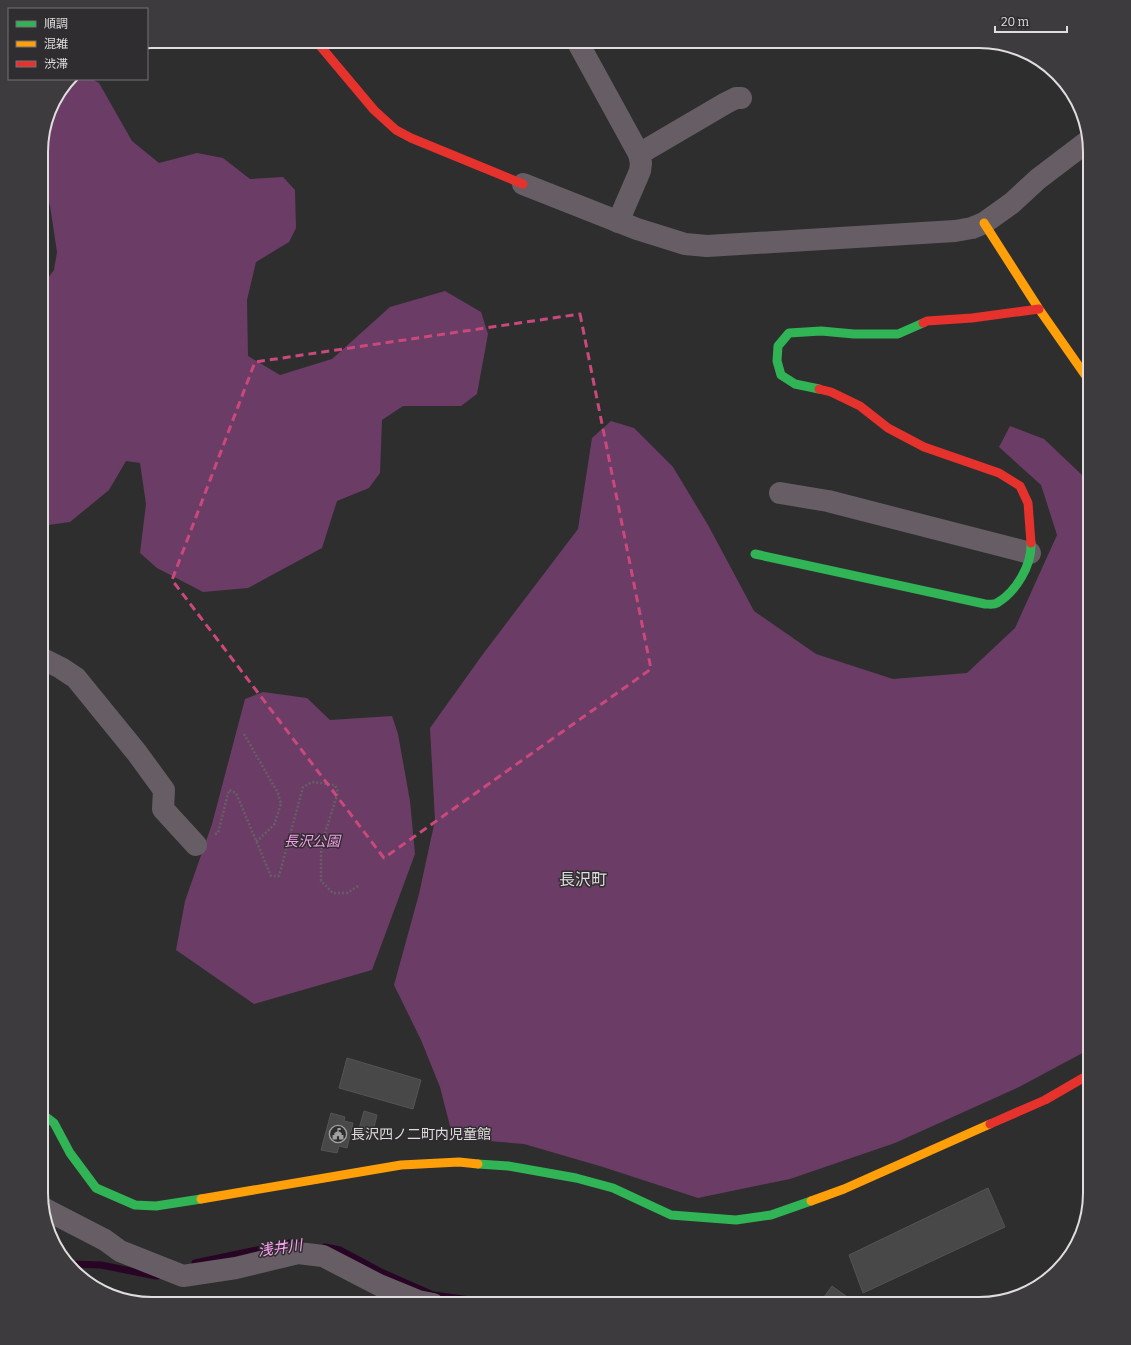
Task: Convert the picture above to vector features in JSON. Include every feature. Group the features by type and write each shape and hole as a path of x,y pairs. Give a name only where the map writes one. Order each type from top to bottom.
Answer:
{"street":[{"path":"326,48 374,110 396,130 411,138 618,222 685,244 708,246 955,231 972,228 984,223 1012,203 1083,144"},
{"path":"581,48 639,154 641,163 640,171 618,222"},
{"path":"639,154 726,103 736,98 741,98"},
{"path":"984,223 1039,309 1083,372"},
{"path":"755,554 985,604 996,604 1014,589 1026,567 1030,553 1030,520 1028,503 1020,486 999,473 924,447 888,428 860,406 831,392 795,384 781,375 777,361 778,346 789,333 821,331 854,334 898,334 927,321 972,318 1039,309"},
{"path":"780,493 828,502 1030,553"},
{"path":"48,662 76,678 137,753 164,790 163,809 204,840"},
{"path":"48,1118 54,1123 70,1153 96,1188 135,1204 156,1206 401,1165 459,1162 508,1166 576,1178 613,1188 671,1215 736,1220 771,1215 844,1189 1045,1100 1083,1078"},
{"path":"50,1212 105,1240 120,1251 183,1276 236,1268 298,1253 322,1256 379,1285 408,1297"}],"path":[{"path":"244,734 278,793 280,804 274,825 256,842"},
{"path":"204,840 218,833 229,790 236,793 270,876 279,876 303,787 312,782 335,785 338,792 325,833 321,853 321,881 333,893 347,893 360,885"}],"highlighted area":[{"path":"580,314 651,669 384,858 172,580 255,362"}],"green space":[{"path":"76,80 94,80 99,83 132,141 159,163 197,153 223,158 250,179 283,177 295,190 296,228 289,242 256,262 247,300 248,356 280,375 332,359 390,307 445,291 481,312 488,334 477,394 461,406 403,406 382,420 380,473 369,488 337,501 322,548 248,588 203,592 157,568 140,553 146,504 140,463 126,461 109,490 70,522 48,525 48,278 54,270 57,252 48,199 48,145 56,112 65,94"},
{"path":"611,421 634,428 673,467 708,525 754,611 816,654 893,679 967,673 1015,628 1057,535 1041,485 999,447 1010,426 1044,439 1082,475 1083,1053 1019,1087 895,1143 790,1179 698,1198 603,1167 524,1144 453,1138 440,1087 421,1040 394,985 419,894 435,820 430,728 483,654 578,529 592,438"},
{"name":"長沢公園","path":"263,692 307,698 330,720 392,716 398,734 410,801 415,854 372,970 254,1004 176,950 185,901 212,824 245,699"}],"building":[{"path":"347,1058 421,1080 413,1109 339,1088"},
{"path":"364,1111 377,1115 371,1140 357,1136"},
{"name":"長沢四ノ二町内児童館","path":"331,1113 345,1117 344,1121 353,1123 347,1148 339,1146 337,1153 321,1150"},
{"path":"988,1188 1005,1227 863,1293 849,1255"},
{"path":"832,1286 847,1297 824,1297"}],"waterway":[{"name":"浅井川","path":"195,1263 290,1243 301,1243"},
{"name":"浅井川","path":"325,1247 340,1250 383,1273 433,1295 448,1297"},
{"name":"浅井川","path":"76,1264 101,1265 156,1276 161,1275"}],"traffic: fast":[{"path":"819,389 795,384 781,375 777,361 778,346 789,333 821,331 854,334 898,334 923,323"},
{"path":"755,554 985,604 993,604 1004,598 1022,577 1029,560 1031,543"},
{"path":"48,1118 54,1123 70,1153 96,1188 135,1205 156,1206 201,1199"},
{"path":"478,1164 508,1166 576,1178 613,1188 671,1215 736,1220 771,1215 811,1201"}],"traffic: slow":[{"path":"984,223 1039,309 1083,372"},
{"path":"811,1201 844,1189 990,1124"},
{"path":"201,1199 401,1165 459,1162 478,1164"}],"traffic: jam":[{"path":"322,48 374,110 396,130 411,138 523,184"},
{"path":"923,323 927,321 972,318 1039,309"},
{"path":"819,389 831,392 860,406 888,428 924,447 999,473 1020,486 1028,503 1031,543"},
{"path":"990,1124 1045,1100 1083,1078"}],"place":[{"name":"長沢四ノ二町内児童館","path":"338,1134"}],"district":[{"name":"長沢町","path":"583,879"}]}
